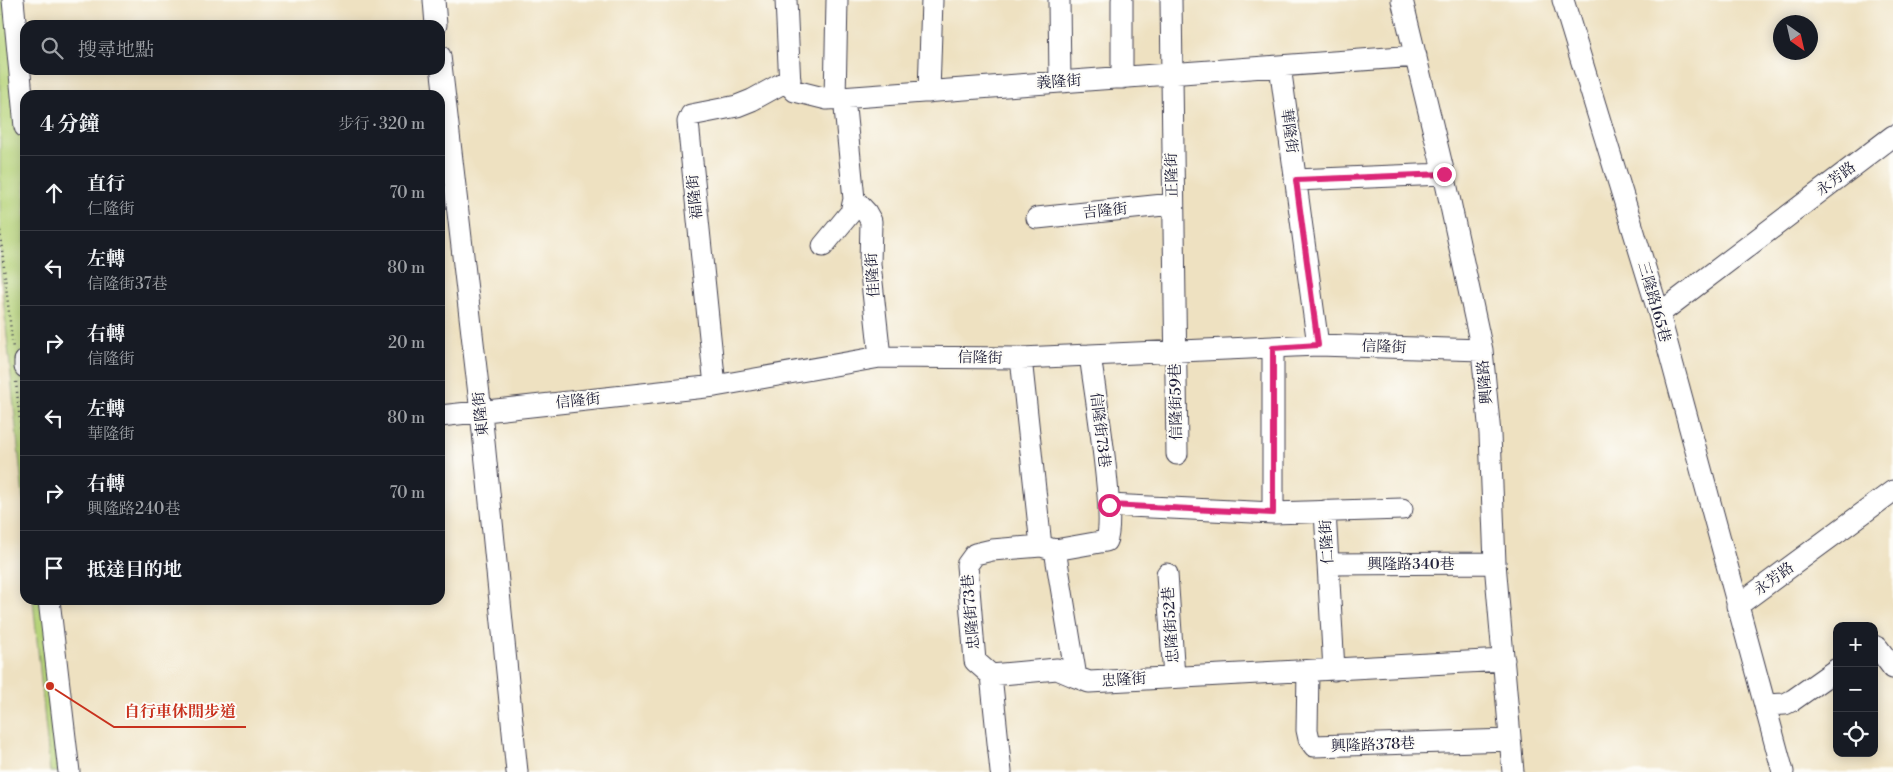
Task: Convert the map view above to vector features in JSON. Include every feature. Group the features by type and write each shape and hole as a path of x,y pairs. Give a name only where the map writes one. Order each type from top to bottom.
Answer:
{"street":[{"path":"13,0 20,75"},
{"path":"434,0 436,20"},
{"path":"786,0 790,79"},
{"path":"823,246 850,212 854,198 840,98 837,0"},
{"path":"929,92 932,0"},
{"path":"1059,0 1060,82"},
{"path":"1122,0 1122,78"},
{"name":"正隆街","path":"1171,0 1176,350"},
{"name":"興隆路","path":"1402,0 1444,174 1482,350 1490,434 1495,564 1513,772"},
{"name":"三隆路165巷","path":"1563,0 1659,314 1737,606"},
{"name":"義隆街","path":"790,79 790,86 795,91 827,100 1416,56"},
{"name":"華隆街","path":"1280,66 1318,345"},
{"path":"20,75 21,90"},
{"name":"東隆街","path":"442,75 444,90"},
{"name":"福隆街","path":"714,386 688,122 691,115 737,106 790,79"},
{"name":"東隆街","path":"445,99 481,412 516,772"},
{"name":"永芳路","path":"1659,314 1893,136"},
{"path":"1296,180 1444,174"},
{"name":"佳隆街","path":"854,198 871,221 870,264 880,357"},
{"name":"吉隆街","path":"1037,218 1173,204"},
{"name":"信隆街","path":"445,416 714,386 880,357 1021,358 1318,345 1482,350"},
{"path":"1273,348 1273,513"},
{"name":"信隆街59巷","path":"1176,350 1177,454"},
{"name":"信隆街73巷","path":"1048,548 1106,541 1109,535 1109,505 1090,355"},
{"path":"1021,358 1048,548 1076,677"},
{"name":"永芳路","path":"1737,606 1893,491"},
{"name":"仁隆街","path":"1109,505 1273,513 1325,511 1334,670"},
{"path":"1325,511 1402,509"},
{"name":"忠隆街73巷","path":"991,675 975,660 966,565 975,554 992,550 1048,548"},
{"name":"興隆路340巷","path":"1328,564 1495,564"},
{"name":"忠隆街52巷","path":"1167,574 1174,676"},
{"path":"50,605 69,772"},
{"path":"1737,606 1783,772"},
{"path":"1878,648 1893,668"},
{"name":"忠隆街","path":"1076,677 1089,682 1504,660"},
{"path":"1001,772 991,675 1057,669 1076,677"},
{"name":"興隆路378巷","path":"1308,671 1307,730 1309,739 1314,746 1510,740"},
{"path":"1765,705 1784,704 1793,700 1833,672"}],"green space":[{"path":"0,0 13,0 22,90 20,90 20,467 0,265"},
{"path":"33,605 50,605 69,772 50,772"}],"place":[{"name":"自行車休閒步道","path":"50,686"}],"route":[{"path":"1109,505 1273,513 1273,348 1318,345 1296,180 1444,174"}]}
